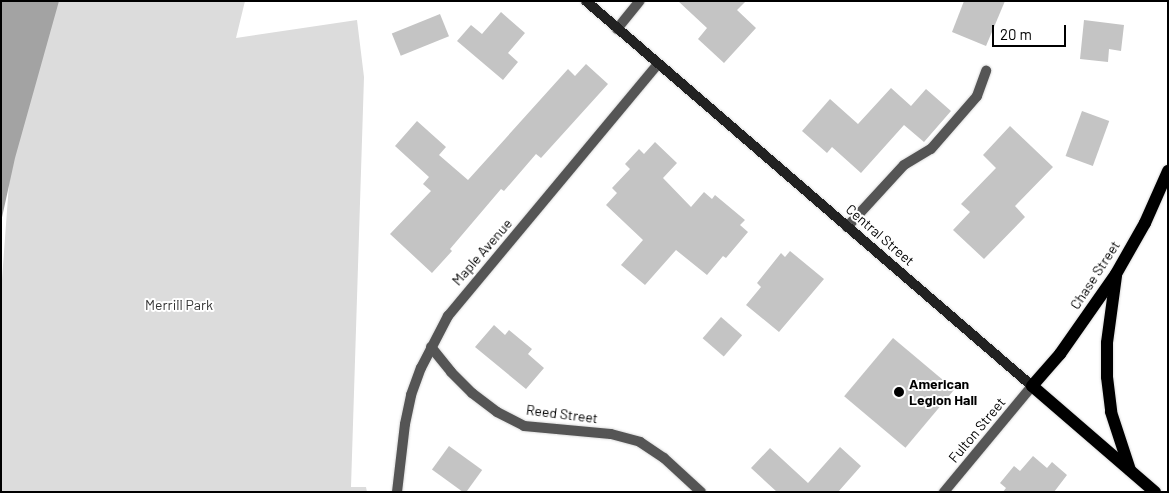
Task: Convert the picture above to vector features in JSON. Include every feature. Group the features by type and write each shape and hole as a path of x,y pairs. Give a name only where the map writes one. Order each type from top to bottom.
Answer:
{"main road":[{"name":"Central Street","path":"586,1 1155,492"},
{"name":"Chase Street","path":"1032,386 1060,354 1116,274 1145,223 1168,172"},
{"path":"1116,274 1107,342 1107,377 1111,412 1130,470"}],"street":[{"path":"617,29 640,1"},
{"name":"Maple Avenue","path":"397,492 411,395 431,347 448,316 462,296 658,64"},
{"path":"847,227 904,165 931,148 938,141 977,96 986,71"},
{"name":"Reed Street","path":"431,347 451,372 472,393 498,412 524,426 611,434 640,442 664,458 701,492"},
{"name":"Fulton Street","path":"944,492 1032,386"}],"green space":[{"name":"Merrill Park","path":"55,1 245,1 236,38 357,20 364,77 351,487 366,487 367,492 1,492 1,293 11,156"}],"shaded area":[{"path":"1,1 59,1 15,158 1,222"}],"building":[{"path":"678,1 746,1 737,10 756,28 724,63 698,39 707,28"},
{"path":"964,1 1005,1 986,46 952,32"},
{"path":"501,12 525,33 508,53 518,62 503,80 457,41 471,25 482,34"},
{"path":"440,14 449,36 401,56 392,33"},
{"path":"1084,20 1124,25 1121,51 1109,49 1108,62 1080,59"},
{"path":"586,64 608,84 541,158 536,154 504,191 501,189 432,273 390,234 431,191 423,184 429,177 395,146 417,121 446,147 439,155 468,180 568,69 575,76"},
{"path":"891,88 911,106 926,89 951,111 924,142 904,125 861,173 832,147 827,153 802,131 830,99 858,124"},
{"path":"1082,111 1109,121 1093,166 1066,156"},
{"path":"1010,126 1053,167 1015,206 1025,217 984,259 953,230 970,212 961,204 996,168 983,155"},
{"path":"655,142 677,163 663,178 691,207 704,192 712,199 715,195 745,220 740,225 748,232 726,258 723,256 707,275 676,250 645,285 621,265 643,240 606,205 617,193 612,188 630,169 625,164 639,149 644,154"},
{"path":"790,251 824,279 779,332 746,305 761,287 757,283 781,253 785,257"},
{"path":"721,317 742,335 724,357 703,338"},
{"path":"494,325 505,335 509,330 532,349 528,354 544,368 526,389 475,347"},
{"name":"American Legion Hall","path":"893,338 954,389 905,448 844,396"},
{"path":"449,446 482,470 466,492 463,492 432,469"},
{"path":"840,447 861,466 838,492 777,492 751,468 770,448 808,483"},
{"path":"1033,456 1047,468 1052,462 1067,475 1054,492 1003,492 1006,488 1000,483 1014,466 1020,471"}],"place":[{"name":"American Legion Hall","path":"899,392"}]}
